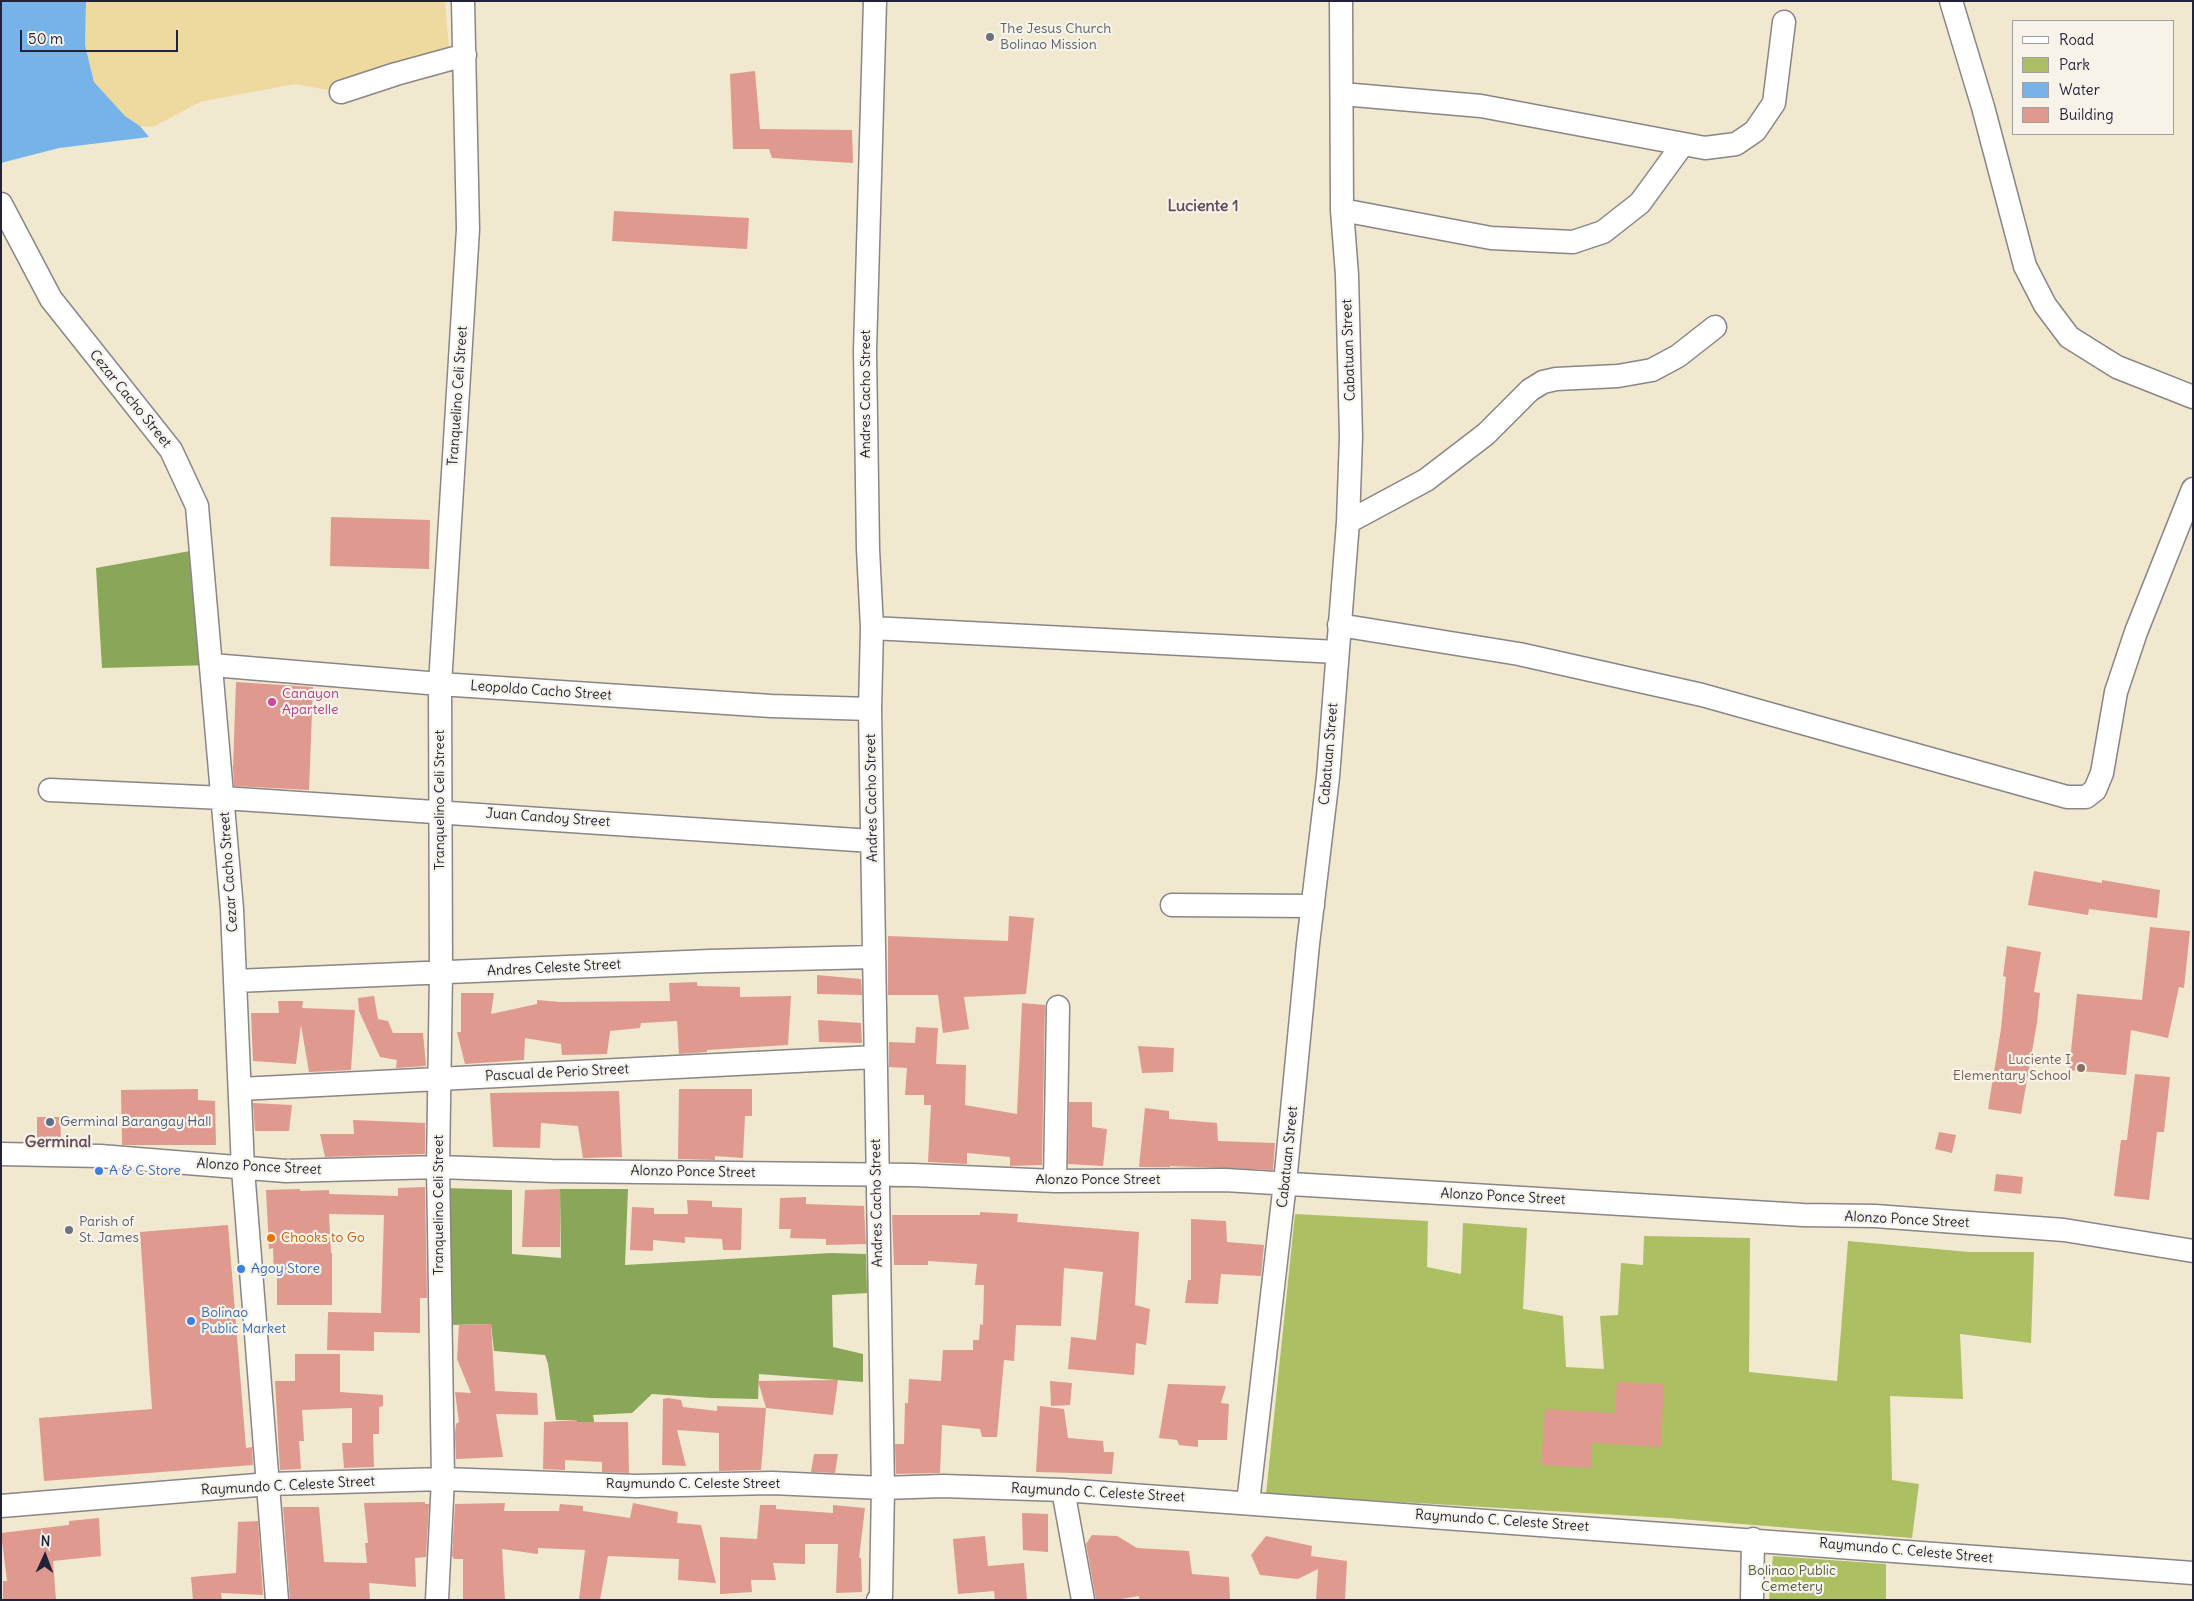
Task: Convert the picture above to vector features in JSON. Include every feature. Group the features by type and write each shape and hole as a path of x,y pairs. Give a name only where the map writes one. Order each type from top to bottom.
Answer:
{"street":[{"name":"Tranquelino Celi Street","path":"438,1600 443,1479 438,1167 441,973 440,684 468,229 463,1"},
{"name":"Andres Cacho Street","path":"875,1 865,351 868,549 872,628 870,710 882,1488 880,1598"},
{"name":"Cabatuan Street","path":"1248,1503 1286,1183 1313,906 1328,777 1348,522 1351,428 1347,275 1342,210 1341,1"},
{"path":"1951,1 1983,106 2025,266 2045,305 2070,337 2117,367 2193,397"},
{"path":"1342,94 1481,106 1705,148 1736,144 1755,131 1774,103 1784,22"},
{"path":"341,92 396,74 465,55"},
{"path":"1342,210 1491,238 1573,242 1603,232 1640,203 1683,144"},
{"name":"Cezar Cacho Street","path":"1,204 51,300 171,450 197,506 232,909 243,1169 277,1600"},
{"path":"1348,522 1426,480 1486,434 1530,390 1543,382 1556,379 1618,376 1652,370 1678,356 1715,326"},
{"path":"1339,625 1519,654 1702,694 2067,797 2086,797 2095,790 2102,773 2116,692 2136,632 2193,490"},
{"path":"872,628 1337,652"},
{"name":"Leopoldo Cacho Street","path":"212,665 440,684 770,706 870,710"},
{"name":"Juan Candoy Street","path":"50,790 223,798 872,841"},
{"path":"1172,905 1313,906"},
{"name":"Andres Celeste Street","path":"235,981 710,961 874,957"},
{"path":"1055,1181 1058,1007"},
{"name":"Pascual de Perio Street","path":"240,1089 875,1058"},
{"name":"Alonzo Ponce Street","path":"1,1154 100,1156 286,1171 438,1167 552,1171 876,1174 1055,1181 1225,1180 1803,1215 1874,1216 2064,1230 2193,1251"},
{"name":"Raymundo C. Celeste Street","path":"1,1506 268,1484 443,1479 636,1486 772,1483 882,1488 924,1486 1063,1490 1753,1539 2193,1573"},
{"path":"1063,1490 1083,1600"},
{"path":"1752,1600 1753,1539"}],"green space":[{"path":"201,549 212,665 102,668 96,568"},
{"path":"446,1188 512,1190 512,1254 561,1258 560,1189 628,1189 625,1265 831,1253 866,1254 867,1293 832,1295 833,1347 863,1354 863,1382 759,1374 758,1399 652,1394 632,1413 593,1415 597,1440 576,1437 577,1420 556,1420 545,1355 494,1351 491,1324 451,1325"},
{"path":"1295,1214 1428,1221 1427,1267 1461,1274 1463,1223 1527,1228 1523,1309 1563,1316 1566,1367 1604,1369 1600,1316 1618,1315 1621,1263 1643,1265 1644,1236 1750,1238 1749,1372 1837,1381 1848,1241 1969,1252 2034,1252 2031,1343 1960,1334 1963,1399 1890,1396 1892,1480 1919,1484 1912,1538 1668,1518 1266,1494"},
{"name":"Bolinao Public Cemetery","path":"1773,1556 1886,1564 1886,1600 1769,1600"}],"sand":[{"path":"86,1 445,1 450,59 341,92 294,84 200,102 153,127 140,126 125,116 94,82 85,45"}],"water":[{"path":"1,1 86,1 85,45 94,82 125,116 140,126 149,137 59,148 1,163"}],"building":[{"path":"755,71 760,129 852,130 853,163 772,158 769,149 733,149 730,74"},
{"path":"614,211 749,218 747,249 612,241"},
{"path":"331,517 430,520 429,569 330,566"},
{"path":"236,682 313,687 309,790 234,786"},
{"path":"2034,871 2102,883 2102,880 2160,890 2157,918 2089,909 2088,915 2028,905"},
{"path":"1009,916 1034,918 1026,994 964,997 969,1029 943,1033 938,995 888,995 888,936 1008,941"},
{"path":"2150,927 2190,931 2184,988 2179,987 2168,1038 2131,1030 2126,1075 2069,1070 2077,994 2142,1000"},
{"path":"2007,946 2041,952 2034,992 2040,993 2037,1023 2021,1114 1988,1109 2001,1029 2006,977 2003,976"},
{"path":"817,975 861,979 862,995 817,994"},
{"path":"697,982 697,986 740,987 740,997 791,996 788,1045 707,1050 707,1052 679,1054 677,1021 641,1023 640,1028 610,1031 607,1054 562,1055 561,1044 525,1038 524,1060 465,1064 457,1032 461,1032 461,993 494,993 491,1014 537,1004 537,1000 560,1002 670,1001 669,983"},
{"path":"374,996 378,1019 388,1021 393,1033 423,1033 426,1066 396,1068 397,1060 380,1057 359,1011 358,998"},
{"path":"278,1001 303,1001 302,1008 355,1010 351,1070 309,1072 301,1025 296,1064 253,1061 251,1013 279,1013"},
{"path":"1022,1003 1045,1005 1042,1165 1010,1166 1010,1157 967,1153 967,1164 928,1162 931,1105 924,1105 924,1095 905,1095 907,1068 889,1067 889,1042 915,1043 916,1027 938,1028 936,1064 966,1065 965,1105 1017,1114"},
{"path":"818,1020 861,1023 862,1043 819,1042"},
{"path":"1138,1046 1174,1048 1173,1072 1142,1073"},
{"path":"2135,1074 2170,1077 2164,1132 2157,1132 2149,1200 2114,1196 2121,1140 2127,1140"},
{"path":"198,1089 198,1100 215,1101 216,1145 122,1145 121,1090"},
{"path":"679,1089 752,1089 752,1116 745,1116 743,1158 715,1156 715,1160 678,1159"},
{"path":"619,1091 622,1157 583,1158 578,1126 541,1123 540,1148 493,1147 490,1093"},
{"path":"1069,1102 1092,1102 1092,1127 1107,1129 1103,1166 1068,1164"},
{"path":"253,1103 292,1105 289,1131 255,1131"},
{"path":"1145,1108 1169,1111 1169,1119 1217,1123 1218,1141 1275,1143 1273,1170 1170,1166 1139,1167"},
{"path":"37,1117 60,1117 61,1138 37,1138"},
{"path":"353,1120 425,1123 425,1154 325,1157 320,1134 354,1134"},
{"path":"1939,1132 1956,1135 1952,1153 1935,1149"},
{"path":"1996,1174 2023,1177 2021,1194 1994,1191"},
{"path":"425,1187 427,1298 420,1298 420,1333 374,1332 374,1351 327,1350 328,1312 381,1313 384,1215 329,1214 332,1253 332,1305 277,1305 277,1274 274,1274 273,1248 269,1249 266,1190 329,1190 329,1194 398,1196 398,1188"},
{"path":"560,1189 560,1247 522,1247 525,1190"},
{"path":"806,1197 806,1204 864,1206 866,1244 826,1245 826,1239 790,1238 791,1229 779,1229 780,1198"},
{"path":"687,1200 712,1201 712,1207 742,1208 741,1250 723,1250 722,1239 685,1237 685,1243 653,1240 653,1251 630,1250 632,1207 654,1208 654,1214 688,1214"},
{"path":"980,1212 1018,1214 1017,1222 1139,1232 1135,1305 1150,1309 1146,1345 1136,1343 1134,1375 1068,1369 1071,1337 1096,1340 1103,1272 1064,1268 1061,1326 1016,1325 1014,1361 1004,1360 997,1437 982,1437 980,1429 942,1425 940,1473 896,1474 895,1444 904,1444 905,1403 908,1403 909,1379 941,1381 943,1350 973,1350 973,1340 979,1340 980,1324 983,1325 984,1285 975,1285 977,1264 928,1261 928,1265 894,1265 892,1215 980,1215"},
{"path":"1191,1219 1226,1221 1227,1242 1264,1245 1261,1276 1221,1274 1218,1304 1185,1303 1188,1280 1191,1280"},
{"name":"Bolinao Public Market","path":"228,1225 246,1448 252,1447 253,1465 44,1481 39,1418 152,1409 140,1232"},
{"path":"491,1324 495,1391 537,1393 538,1415 496,1414 503,1457 456,1459 455,1434 456,1424 459,1422 455,1392 471,1393 457,1359 459,1325"},
{"path":"295,1354 340,1354 340,1392 383,1395 383,1406 379,1407 379,1434 373,1434 374,1467 344,1468 342,1443 352,1443 352,1408 302,1410 304,1441 299,1441 301,1469 280,1470 275,1381 295,1381"},
{"path":"838,1380 833,1415 766,1408 758,1381"},
{"path":"1050,1381 1072,1383 1070,1405 1051,1406"},
{"path":"1617,1382 1664,1384 1661,1447 1592,1443 1591,1468 1541,1465 1545,1409 1615,1413"},
{"path":"1168,1384 1226,1386 1221,1403 1229,1404 1227,1440 1198,1440 1198,1447 1179,1445 1177,1440 1159,1438"},
{"path":"663,1399 681,1400 683,1407 717,1411 717,1406 766,1408 761,1470 719,1471 719,1433 677,1430 686,1466 662,1465"},
{"path":"1040,1406 1064,1409 1068,1438 1103,1441 1104,1452 1114,1452 1112,1474 1036,1472"},
{"path":"577,1420 577,1422 628,1422 629,1473 602,1472 602,1462 565,1460 565,1470 543,1469 544,1422"},
{"path":"814,1454 838,1454 835,1473 811,1472"},
{"path":"425,1502 425,1504 429,1504 426,1557 415,1558 416,1587 369,1583 370,1600 290,1600 283,1507 319,1507 324,1562 367,1563 365,1543 368,1543 364,1503"},
{"path":"505,1503 504,1511 559,1511 560,1504 583,1506 583,1511 630,1518 633,1503 678,1512 677,1523 701,1525 716,1583 678,1580 679,1559 608,1556 600,1600 579,1600 585,1550 538,1548 538,1554 502,1549 505,1600 463,1600 463,1559 454,1559 452,1556 455,1504"},
{"path":"760,1505 776,1505 776,1509 833,1513 833,1505 865,1508 859,1558 861,1558 862,1592 836,1593 838,1544 805,1544 805,1564 773,1563 776,1580 751,1580 752,1592 720,1594 720,1537 757,1539"},
{"path":"1022,1513 1048,1514 1048,1552 1023,1550"},
{"path":"99,1518 101,1556 53,1561 56,1600 3,1600 3,1581 7,1581 1,1533 69,1525 69,1521"},
{"path":"258,1521 263,1595 221,1593 222,1600 193,1600 191,1577 236,1573 238,1522"},
{"path":"1092,1535 1117,1536 1137,1548 1189,1551 1192,1574 1229,1577 1230,1600 1139,1600 1139,1596 1115,1600 1096,1600 1086,1544"},
{"path":"985,1536 988,1566 1024,1563 1027,1600 995,1600 994,1591 958,1594 953,1539"},
{"path":"1266,1536 1312,1546 1311,1556 1347,1561 1345,1600 1316,1600 1318,1569 1298,1579 1260,1575 1251,1555"}],"place":[{"name":"The Jesus Church Bolinao Mission","path":"990,37"},
{"name":"Canayon Apartelle","path":"272,702"},
{"name":"Luciente I Elementary School","path":"2081,1068"},
{"name":"Germinal Barangay Hall","path":"50,1122"},
{"name":"A & C Store","path":"99,1171"},
{"name":"Parish of St. James","path":"69,1230"},
{"name":"Chooks to Go","path":"271,1238"},
{"name":"Agoy Store","path":"241,1269"},
{"name":"Bolinao Public Market","path":"191,1321"}],"district":[{"name":"Luciente 1","path":"1203,206"},
{"name":"Germinal","path":"58,1142"}]}
